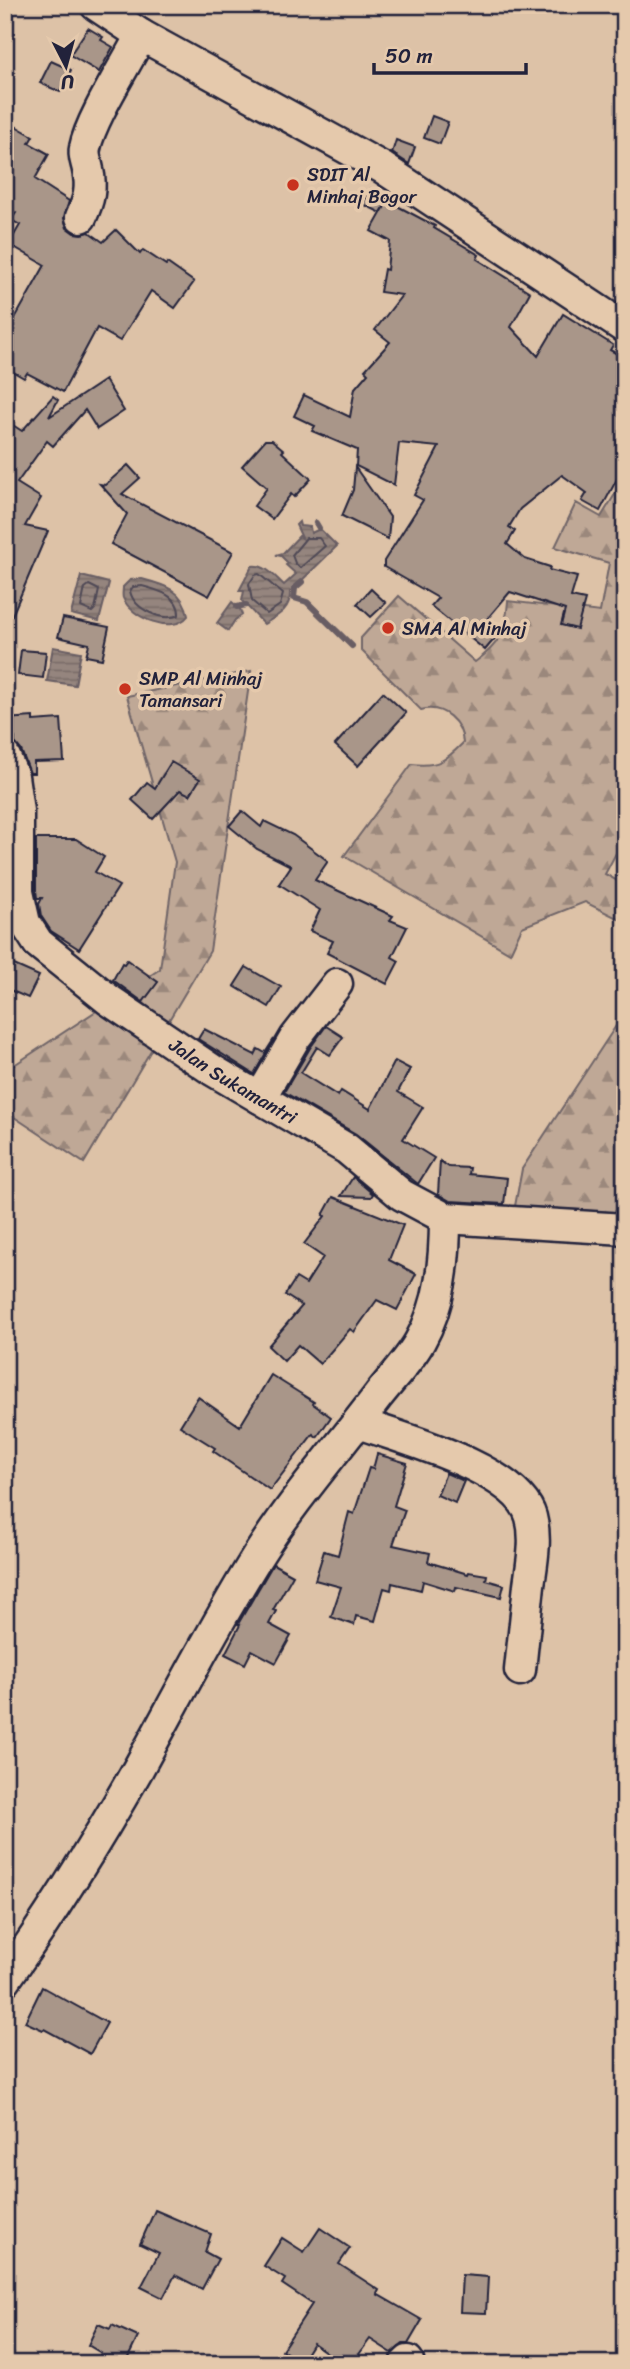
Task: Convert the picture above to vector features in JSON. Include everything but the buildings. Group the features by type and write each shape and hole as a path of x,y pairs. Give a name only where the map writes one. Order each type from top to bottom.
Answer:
{"street":[{"path":"96,5 141,35 383,168 625,328"},
{"path":"81,217 90,199 91,185 84,150 87,140 100,110 141,35"},
{"name":"Jalan Sukamantri","path":"5,757 13,776 18,811 18,892 15,922 109,1000 214,1071 347,1149 402,1195 445,1218 625,1229"},
{"path":"260,1098 295,1038 337,984"},
{"path":"5,1980 61,1897 138,1769 208,1638 258,1556 308,1483 358,1423 419,1342 430,1318 443,1270 445,1218"},
{"path":"358,1423 481,1467 501,1480 518,1496 530,1513 534,1545 520,1670"}],"green space":[{"path":"625,478 625,836 605,874 625,885 625,922 585,902 522,927 510,953 344,856 412,764 428,765 440,761 463,743 459,728 450,716 437,710 421,710 361,650 361,638 399,596 475,662 500,636 506,621 508,601 600,612 609,563 555,547 576,503 601,517"},
{"path":"251,671 210,951 84,1163 5,1111 5,1071 160,969 175,862 127,696"},
{"path":"625,1012 625,1213 515,1206 522,1169"}],"water":[{"path":"299,522 300,526 310,527 311,533 320,529 337,546 290,592 286,608 264,624 242,601 244,591 239,591 252,566 266,569 284,585 296,574 281,556 276,555 283,553 299,536 302,538 296,525"},
{"path":"81,576 109,583 99,621 71,614"},
{"path":"142,579 166,586 178,594 188,616 181,622 163,624 134,612 123,598 123,587 130,580"},
{"path":"232,602 242,615 228,631 217,623"},
{"path":"53,647 81,652 75,685 47,681"}],"waterway":[{"path":"316,523 319,528"},
{"path":"302,582 295,588 294,598 307,602 352,646"},
{"path":"237,607 246,605"}],"place":[{"name":"SDIT Al Minhaj Bogor","path":"293,185"},
{"name":"SMA Al Minhaj","path":"388,628"},
{"name":"SMP Al Minhaj Tamansari","path":"125,689"}]}
